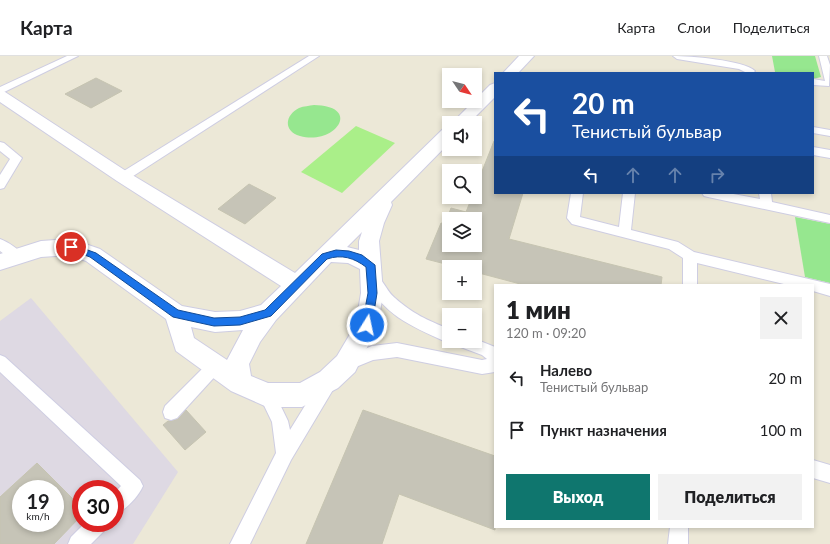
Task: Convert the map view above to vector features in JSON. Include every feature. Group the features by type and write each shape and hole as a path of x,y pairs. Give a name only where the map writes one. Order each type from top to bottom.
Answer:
{"street":[{"path":"511,72 527,56"},
{"path":"467,116 494,90"},
{"path":"0,95 123,177 296,284"},
{"path":"240,383 237,364 252,335 268,313 442,140"},
{"path":"176,314 184,344 240,383 267,395 302,395 330,380 346,364 367,325 372,293 369,241 374,223 390,191"},
{"path":"5,254 71,247 93,255 176,314 214,322 240,321 268,313"},
{"path":"325,256 336,253 349,254 359,258 371,271"}],"lane":[{"path":"0,91 74,56"},
{"path":"123,177 315,56"},
{"path":"677,56 715,60 741,67 750,72"},
{"path":"814,82 826,84 830,82 823,56"},
{"path":"814,130 830,133"},
{"path":"0,144 16,158 0,185"},
{"path":"814,151 830,154"},
{"path":"577,194 572,218 581,223 673,245 690,256 808,284"},
{"path":"624,233 629,194"},
{"path":"713,194 830,219"},
{"path":"765,194 766,205"},
{"path":"690,256 690,284"},
{"path":"371,271 388,301 410,318 442,333"},
{"path":"814,286 830,290"},
{"path":"482,348 494,355"},
{"path":"346,364 372,353 397,350 482,367 494,365"},
{"path":"0,362 134,486 124,496"},
{"path":"171,412 215,366"},
{"path":"240,544 285,454 330,380"},
{"path":"267,395 280,421 285,454"},
{"path":"814,468 830,474"},
{"path":"678,544 679,528"},
{"path":"78,544 89,532"}],"shaded area":[{"path":"31,298 178,472 133,544 0,544 0,321"}],"green space":[{"path":"772,56 815,56 821,77 814,79 814,72 775,72"},
{"path":"314,105 329,107 337,112 340,118 338,125 333,131 324,136 313,138 295,134 289,127 288,123 291,115 299,108"},
{"path":"356,126 395,143 342,193 301,172"},
{"path":"795,217 830,224 830,283 805,277"}],"building":[{"path":"96,78 122,91 91,108 65,94"},
{"path":"494,141 494,194 523,194 509,239 662,277 661,284 520,284 482,274 482,260 442,260 442,263 426,259 441,223 442,252 482,252 482,212 466,212 469,204 482,204 482,171"},
{"path":"249,184 276,198 245,224 218,209"},
{"path":"451,208 466,212 450,212"},
{"path":"186,410 206,432 185,450 163,425 168,421 178,419"},
{"path":"363,410 494,456 495,530 399,494 382,544 306,544"},
{"path":"37,463 54,480 18,480"},
{"path":"12,486 12,532 64,532 64,490 72,498 72,525 54,544 0,544 0,497"}],"route":[{"path":"71,247 93,255 176,314 214,322 240,321 268,313 325,256 336,253 349,254 370,265 372,293 367,325"}]}
